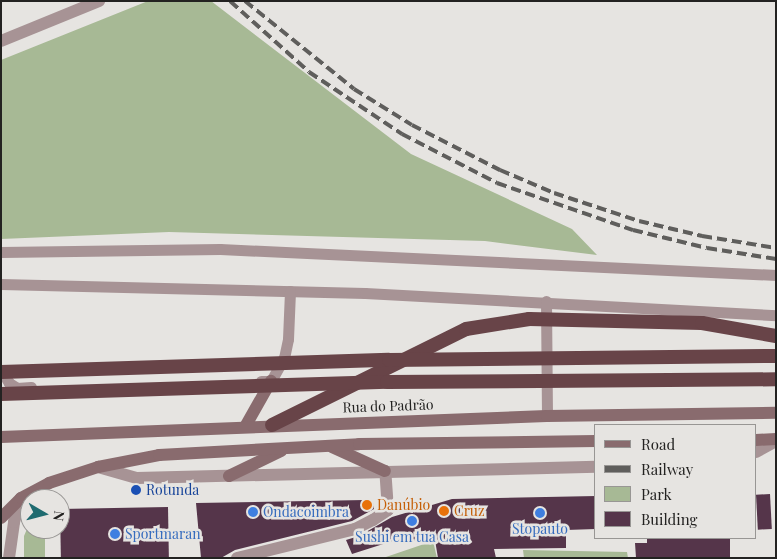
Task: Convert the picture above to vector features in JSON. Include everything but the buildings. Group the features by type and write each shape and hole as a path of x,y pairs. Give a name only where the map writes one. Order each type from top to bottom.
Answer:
{"highway":[{"path":"272,425 466,329 529,319 702,322 776,336"},
{"path":"1,371 389,360 776,356"},
{"path":"1,394 387,382 776,379"}],"main road":[{"path":"245,427 271,381"},
{"name":"Rua do Padrão","path":"1,437 272,425 547,416 776,413"},
{"path":"757,440 776,440"},
{"path":"38,489 49,483 98,467 159,455 330,446 594,441"},
{"path":"330,446 385,471"},
{"path":"229,476 287,448"},
{"path":"1,518 20,500"}],"street":[{"path":"1,41 98,1"},
{"path":"757,451 776,440"},
{"path":"98,467 137,478 594,467"},
{"path":"237,558 354,529 373,520 388,510 385,471"},
{"path":"9,558 14,522 20,504"}],"lane":[{"path":"1,252 239,249 776,275"},
{"path":"1,284 290,291 776,314"},
{"path":"1,371 9,383 17,388 271,381 284,358 288,339 290,291"},
{"path":"546,302 547,416"}],"green space":[{"path":"148,1 211,1 411,154 572,229 597,255 485,241 169,232 1,239 1,60"},
{"path":"24,539 45,539 45,558 24,558"},
{"path":"433,541 437,558 383,558"},
{"path":"523,550 627,552 628,558 524,558"}],"railway":[{"path":"230,1 309,72 402,134 497,183 633,230 707,248 776,259"},
{"path":"245,1 354,89 412,125 500,170 554,193 639,221 702,236 776,248"}],"place":[{"name":"Rotunda","path":"136,490"},
{"name":"Danúbio","path":"367,505"},
{"name":"Cruz","path":"444,511"},
{"name":"Ondacoimbra","path":"253,512"},
{"name":"Stopauto","path":"540,513"},
{"name":"Sushi em tua Casa","path":"412,521"},
{"name":"Sportmaran","path":"115,534"}]}
